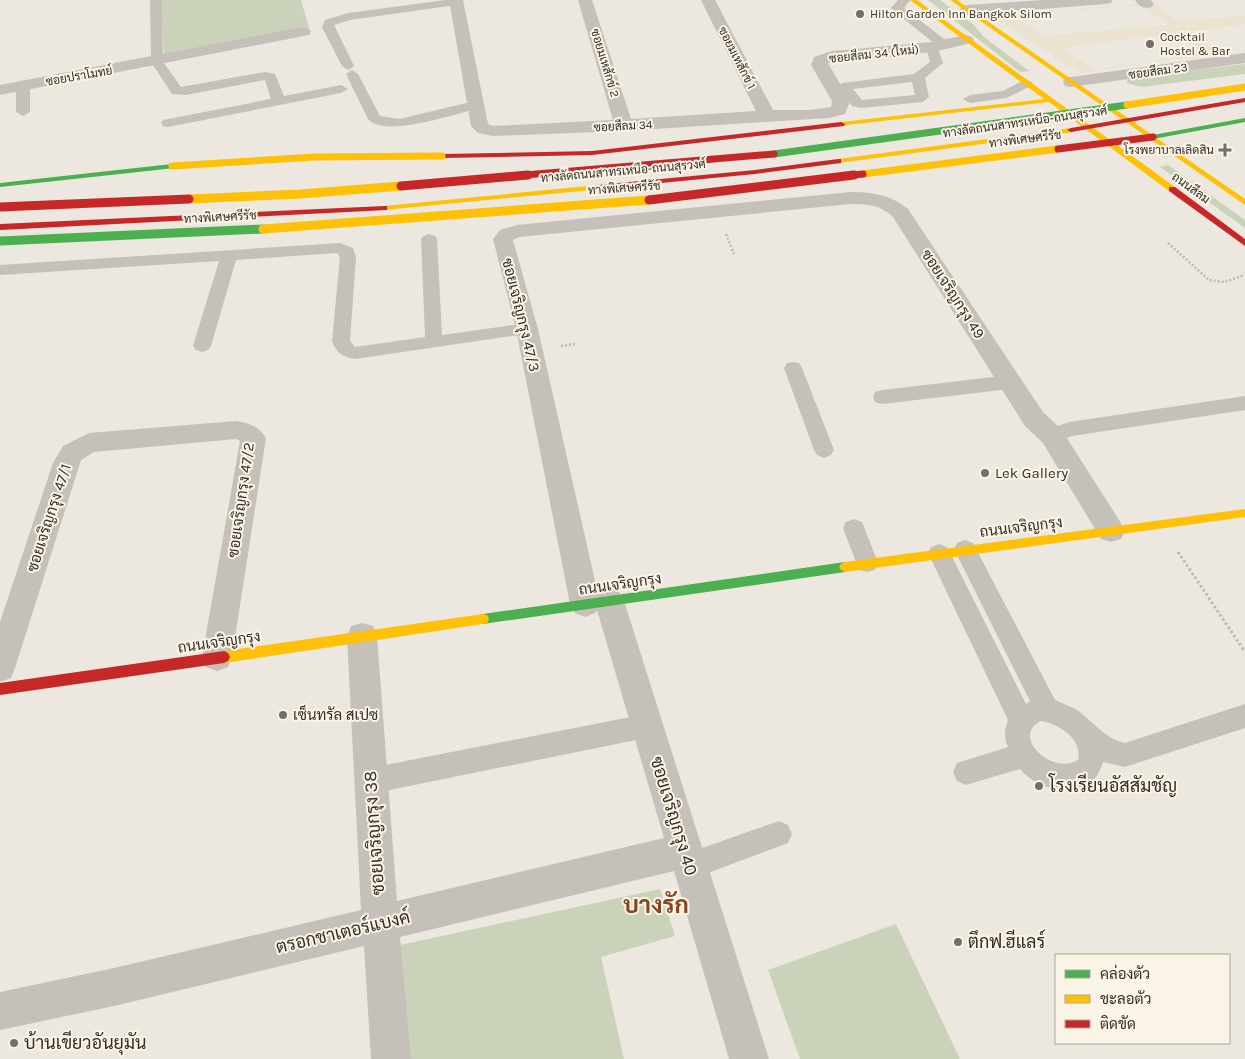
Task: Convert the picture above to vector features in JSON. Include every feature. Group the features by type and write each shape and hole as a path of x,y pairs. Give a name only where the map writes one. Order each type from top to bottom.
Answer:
{"main road":[{"name":"ถนนสีลม","path":"913,0 1050,100 1085,128 1245,243"},
{"path":"953,0 1070,92 1090,95"},
{"name":"ทางลัดถนนสาทรเหนือ-ถนนสุรวงศ์","path":"1090,95 1126,98 1178,93 1245,82"},
{"name":"ทางพิเศษศรีรัช","path":"0,207 300,194 751,157 1187,97 1245,87"},
{"path":"0,185 182,165 314,157 592,152 1050,100 1070,92"},
{"name":"ถนนสีลม","path":"1090,95 1126,122 1245,203"},
{"name":"ทางลัดถนนสาทรเหนือ-ถนนสุรวงศ์","path":"0,227 384,208 755,172 1126,122 1245,100"},
{"name":"ทางพิเศษศรีรัช","path":"0,241 296,227 674,198 1153,137 1245,120"},
{"name":"ถนนเจริญกรุง","path":"0,689 868,563 1245,513"}],"street":[{"name":"ซอยมเหสักข์ 2","path":"585,0 624,126"},
{"name":"ซอยมเหสักข์ 1","path":"708,0 767,116"},
{"path":"967,10 1106,0"},
{"path":"456,1 475,105"},
{"name":"ซอยปราโมทย์","path":"0,90 157,62 303,32"},
{"name":"ซอยสีลม 34 (ใหม่)","path":"767,116 828,114 839,110 841,101 819,65 820,60 832,56 938,46 966,40"},
{"name":"ซอยสีลม 23","path":"1070,92 1216,58 1245,58"},
{"name":"ซอยสีลม 34","path":"475,105 480,126 493,131 624,126 767,116"},
{"name":"ซอยเจริญกรุง 49","path":"717,212 851,198 879,200 889,204 901,213 1034,419 1048,431 1056,443 1111,531"},
{"name":"ซอยเจริญกรุง 47/3","path":"597,602 503,239 507,234 717,212"},
{"name":"ซอยเจริญกรุง 47/2","path":"157,437 236,430 245,432 253,438 217,657"},
{"name":"ซอยเจริญกรุง 47/1","path":"0,668 66,463 72,453 89,443 157,437"},
{"name":"ซอยเจริญกรุง 40","path":"597,602 619,636 626,651 646,726 749,1059"},
{"name":"ซอยเจริญกรุง 38","path":"362,636 370,781 391,1059"},
{"name":"ตรอกชาเตอร์แบงค์","path":"0,1011 114,987 380,923 687,858"}],"lane":[{"path":"156,0 157,62 177,91 186,91 265,76 270,78 279,102"},
{"path":"904,0 896,8 938,46 937,63 918,77 846,86 845,88 857,103 861,104 918,99 922,96 918,77"},
{"path":"456,1 348,17 330,23 328,27 375,119 387,123 399,123 475,105"},
{"path":"970,99 1006,94 1026,83"},
{"path":"23,86 23,112"},
{"path":"168,123 341,89"},
{"path":"428,239 434,342"},
{"path":"0,270 334,247 344,250 348,257 341,341 344,348 355,353 527,329"},
{"path":"202,346 229,254"},
{"path":"793,368 824,450"},
{"path":"882,397 1010,382"},
{"path":"1056,443 1059,433 1069,429 1245,403"},
{"path":"854,528 868,563"},
{"path":"966,550 1047,709"},
{"path":"940,553 1021,720"},
{"path":"1086,735 1091,756 1088,767 1080,774 1070,778 1052,776 1035,767 1024,755 1018,741 1017,729 1021,720 1029,712 1047,709 1060,712 1072,719 1086,735 1107,751 1125,754 1245,716"},
{"path":"370,781 646,726"},
{"path":"966,772 1024,755"},
{"path":"687,858 779,834"}],"path":[{"path":"1168,243 1209,280 1224,282 1245,275"},
{"path":"1177,549 1243,649 1245,648"}],"green space":[{"path":"161,0 301,0 309,28 164,58"},
{"path":"928,0 940,0 973,24 984,37 1029,71 1019,71"},
{"path":"1245,64 1245,74 1142,87 1126,83 1129,78"},
{"path":"1168,165 1245,220 1245,228 1160,167"},
{"path":"660,889 675,936 601,957 624,1059 410,1059 400,945"},
{"path":"896,924 960,1059 800,1059 768,970"}],"shaded area":[{"path":"1154,3 1177,21 1245,16 1245,24 1187,32 1216,51 1245,49 1081,73 991,16","holes":["1143,5 1167,25 1044,36 1014,15","1177,32 1205,53 1095,70 1062,48"]}],"traffic: fast":[{"path":"774,154 1127,105"},
{"path":"1153,137 1245,120"},
{"path":"0,185 172,166"},
{"path":"0,241 263,229"},
{"path":"483,619 845,567"}],"traffic: slow":[{"path":"913,0 1172,189"},
{"path":"953,0 1245,203"},
{"path":"1127,105 1245,87"},
{"path":"841,124 1050,100"},
{"path":"838,161 1071,130"},
{"path":"863,174 1058,149"},
{"path":"172,166 314,157 442,156"},
{"path":"189,199 300,194 401,186"},
{"path":"384,208 598,187"},
{"path":"263,229 649,200"},
{"path":"845,567 1245,513"},
{"path":"224,657 483,619"}],"traffic: jam":[{"path":"1071,130 1245,100"},
{"path":"442,156 592,153 841,124"},
{"path":"1058,149 1153,137"},
{"path":"401,186 774,154"},
{"path":"598,187 755,172 838,161"},
{"path":"649,200 863,174"},
{"path":"1172,189 1245,243"},
{"path":"0,207 189,199"},
{"path":"0,227 384,208"},
{"path":"0,689 224,657"}],"place":[{"name":"Hilton Garden Inn Bangkok Silom","path":"860,14"},
{"name":"Cocktail Hostel & Bar","path":"1150,44"},
{"name":"โรงพยาบาลเลิดสิน","path":"1225,150"},
{"name":"Lek Gallery","path":"985,473"},
{"name":"เซ็นทรัล สเปซ","path":"283,715"},
{"name":"โรงเรียนอัสสัมชัญ","path":"1039,786"},
{"name":"ตึกฟ.ฮีแลร์","path":"958,942"},
{"name":"บ้านเขียวอันยุมัน","path":"14,1043"}],"district":[{"name":"บางรัก","path":"656,905"}]}
